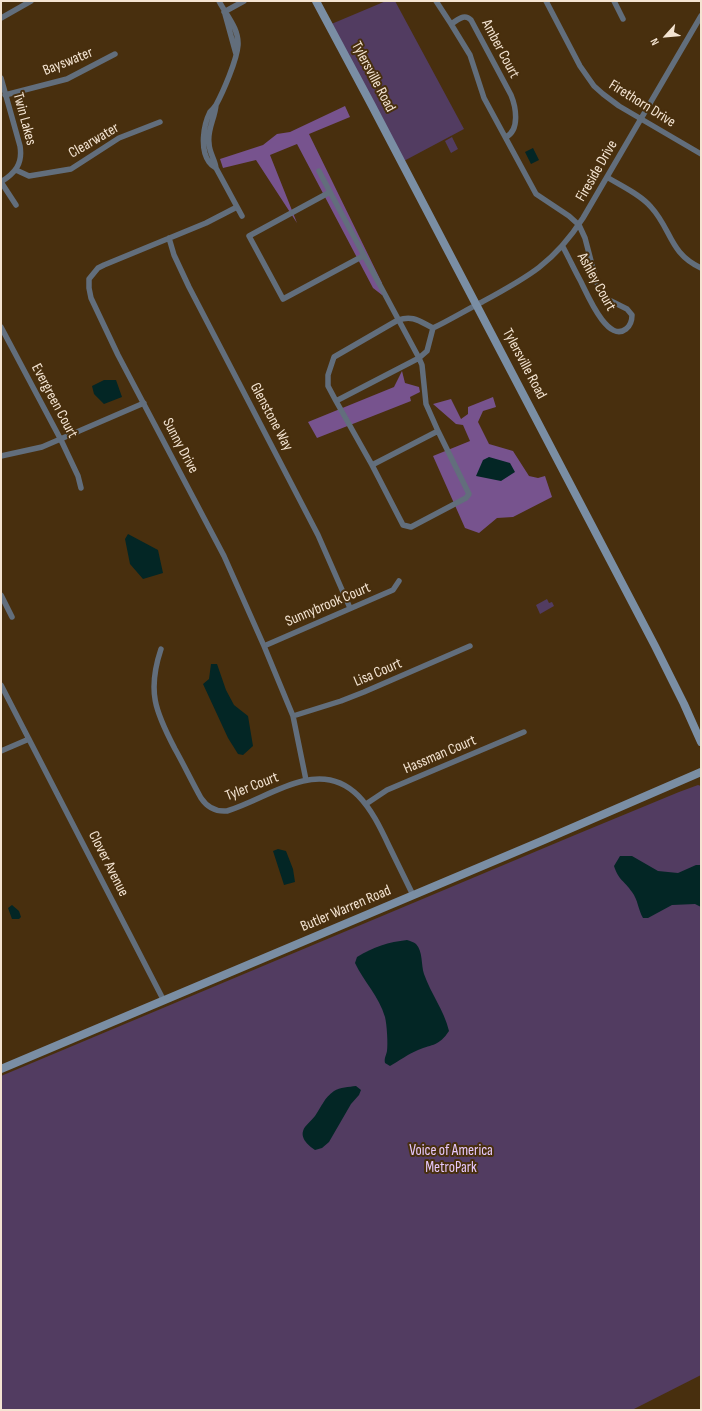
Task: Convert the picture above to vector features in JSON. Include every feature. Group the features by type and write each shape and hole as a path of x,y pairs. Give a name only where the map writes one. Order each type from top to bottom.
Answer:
{"main road":[{"name":"Tylersville Road","path":"316,1 656,646 701,742"},
{"name":"Butler Warren Road","path":"1,1069 544,840 701,772"}],"street":[{"path":"1,18 32,1"},
{"path":"219,1 224,12 232,21 236,32 238,46 232,69 216,105 208,118 203,141 209,163 216,168 242,216"},
{"path":"224,12 244,1"},
{"path":"436,1 451,24"},
{"name":"Firethorn Drive","path":"546,1 580,66 594,86 609,99 701,154"},
{"path":"614,1 623,19"},
{"name":"Amber Court","path":"506,137 512,132 515,123 515,107 512,95 471,20 464,16 451,24 470,55 484,98 536,194 570,216 579,225"},
{"name":"Fireside Drive","path":"433,328 528,276 541,267 563,246 579,225 701,16"},
{"name":"Bayswater","path":"5,95 67,79 115,54"},
{"name":"Twin Lakes","path":"1,78 21,150 20,163 16,170"},
{"name":"Clearwater","path":"16,170 29,176 71,169 120,138 160,122"},
{"path":"16,170 1,182 16,205"},
{"path":"319,171 398,320 419,358 422,365 426,404 469,494 466,498 412,527 403,525 372,465 336,401 328,386 328,375 334,357 398,320 406,317 412,318 433,328 427,351 419,358 336,401"},
{"path":"607,177 637,195 650,205 660,219 680,254 689,262 701,268"},
{"path":"330,192 249,236 283,299 364,256"},
{"name":"Sunny Drive","path":"237,207 206,223 104,265 89,279 89,288 91,298 101,320 224,556 264,646 293,716 306,780"},
{"name":"Ashley Court","path":"563,246 602,320 614,331 618,332 626,330 632,316 627,309 609,300 600,291 585,238 579,225"},
{"name":"Glenstone Way","path":"169,238 174,255 189,287 318,535 350,608"},
{"name":"Evergreen Court","path":"1,327 61,440 78,476 81,488"},
{"path":"1,456 42,447 61,440 144,403"},
{"path":"372,465 438,431"},
{"name":"Sunnybrook Court","path":"264,646 393,590 399,581"},
{"path":"1,595 12,617"},
{"name":"Lisa Court","path":"293,716 358,694 470,646"},
{"name":"Tyler Court","path":"161,649 154,676 154,696 156,708 165,730 201,798 206,804 215,810 227,811 306,780 322,780 339,783 353,791 366,804 386,838 413,895"},
{"name":"Clover Avenue","path":"1,685 164,1001"},
{"name":"Hassman Court","path":"366,804 387,790 524,732"},
{"path":"1,751 29,739"}],"green space":[{"path":"386,1 395,1 464,129 402,162 329,25"},
{"path":"452,137 458,149 451,153 445,141"},
{"path":"547,599 549,603 552,602 554,606 540,614 536,605"},
{"name":"Voice of America MetroPark","path":"698,785 701,786 701,1375 632,1410 1,1410 1,1076 575,835"}],"shaded area":[{"path":"345,106 350,117 309,134 382,283 382,295 373,288 297,144 270,155 297,223 256,160 223,168 220,159 263,145 277,134 290,132"},
{"path":"402,371 405,383 419,387 420,392 410,397 411,401 317,438 308,422 394,387"},
{"path":"493,397 496,407 483,411 478,422 489,444 513,451 529,476 538,478 545,476 552,497 513,517 497,518 479,533 465,528 433,456 470,441 463,425 456,424 433,404 451,399 461,419 468,414 468,407"}],"water":[{"path":"533,148 539,160 531,164 525,152"},
{"path":"104,380 116,380 122,397 104,404 94,394 92,386"},
{"path":"489,457 510,463 515,472 501,481 476,476 483,460"},
{"path":"128,534 158,550 163,573 143,579 130,564 125,539"},
{"path":"211,664 217,664 226,690 234,705 248,716 253,746 243,755 238,754 228,738 203,684 209,679"},
{"path":"278,849 286,851 293,869 295,882 284,885 273,851"},
{"path":"620,856 632,856 658,871 678,873 696,865 701,865 701,907 695,904 672,905 648,918 643,918 634,895 620,878 614,866"},
{"path":"12,905 19,911 21,917 19,919 12,919 8,908"},
{"path":"407,940 416,944 420,950 424,974 444,1016 449,1031 439,1042 414,1052 390,1066 385,1063 387,1051 387,1029 385,1017 379,1002 355,963 357,957 369,950 394,942"},
{"path":"356,1086 361,1090 359,1095 351,1104 329,1142 322,1148 315,1150 303,1137 305,1127 315,1116 325,1099 334,1091 345,1087"}]}
